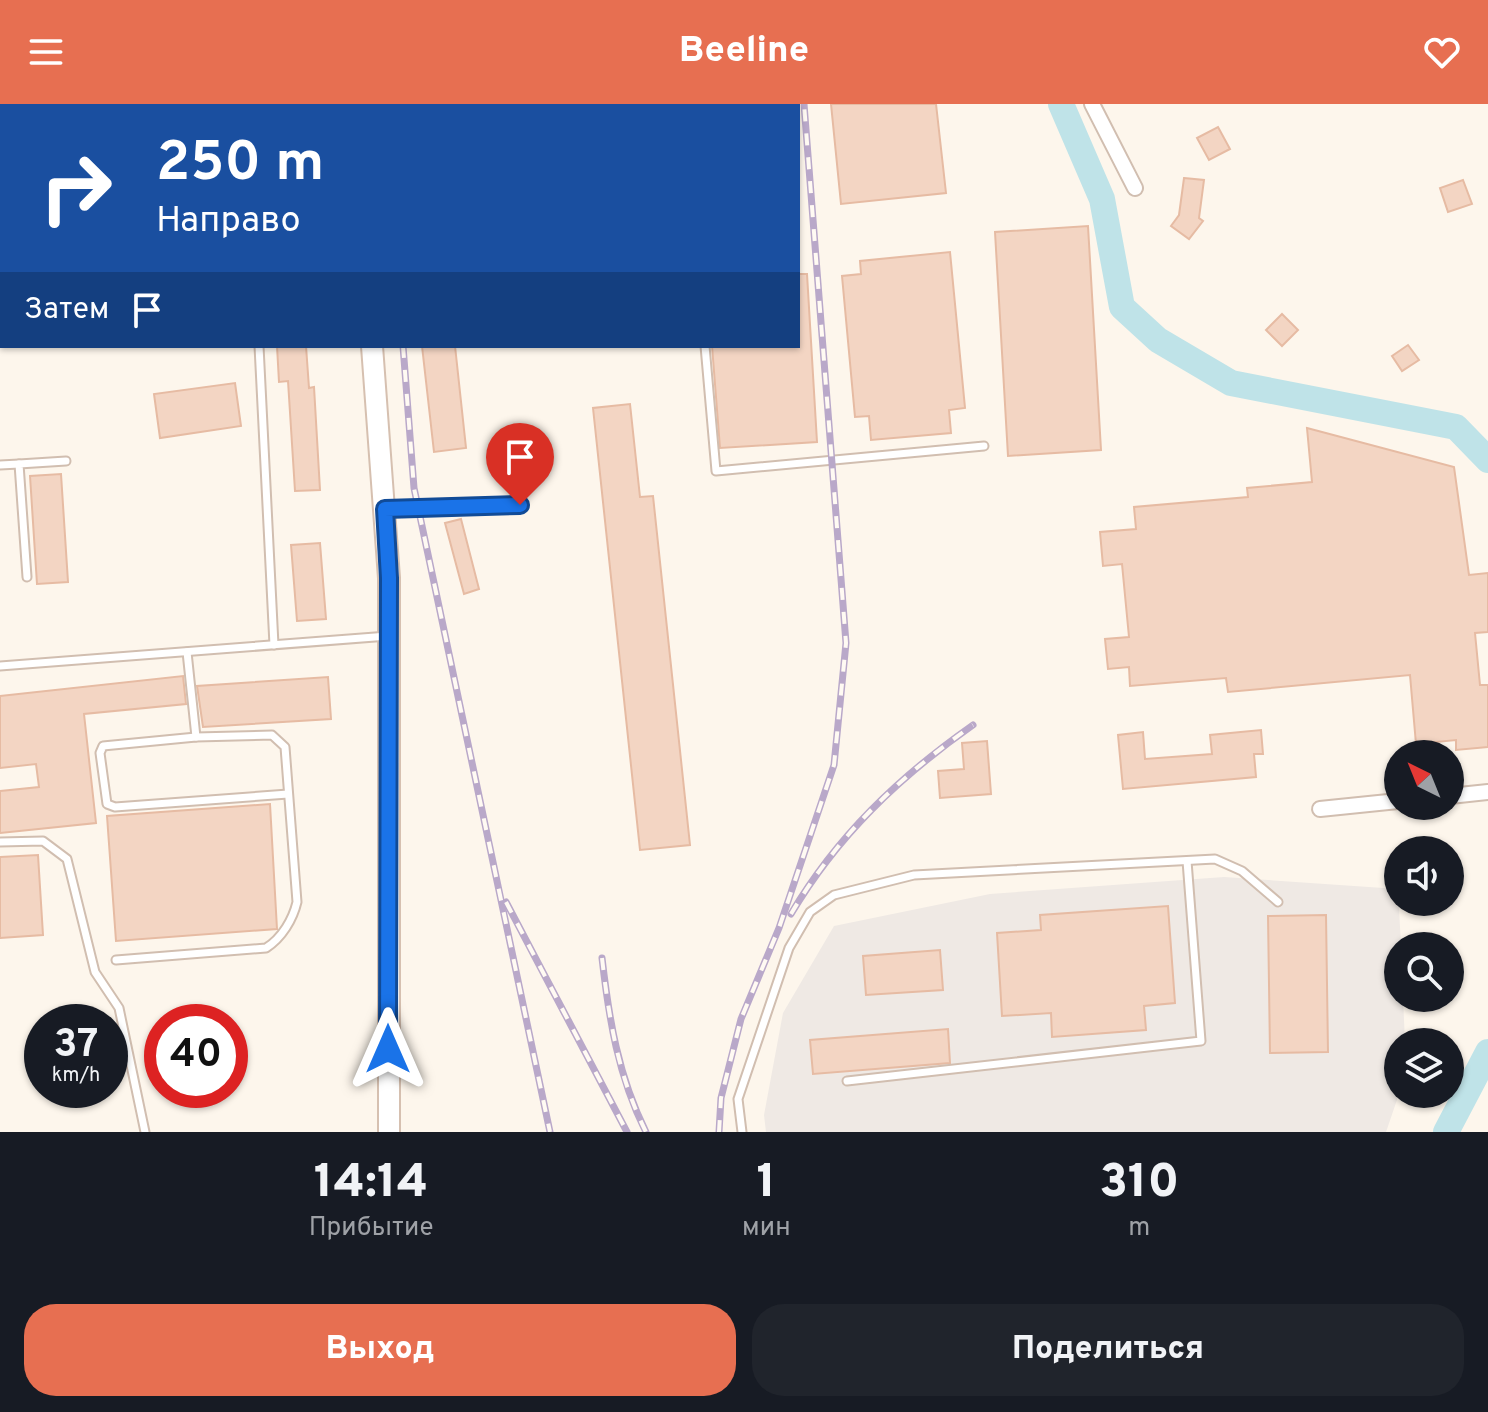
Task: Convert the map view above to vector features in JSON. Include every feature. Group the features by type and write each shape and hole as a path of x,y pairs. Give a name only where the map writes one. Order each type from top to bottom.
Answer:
{"street":[{"path":"1092,104 1135,188"},
{"path":"372,348 385,509 388,636 389,1132"},
{"path":"1464,795 1488,792"},
{"path":"1320,809 1384,802"}],"lane":[{"path":"259,348 274,645"},
{"path":"705,348 716,471 984,446"},
{"path":"0,465 66,461"},
{"path":"19,464 27,577"},
{"path":"385,509 520,505"},
{"path":"0,666 388,636"},
{"path":"187,652 196,737"},
{"path":"116,960 256,950 273,943 289,923 297,902 285,747 278,738 196,737 103,746 100,753 107,804 115,807 288,794"},
{"path":"0,842 43,841 67,859 95,972 119,1008 145,1132"},
{"path":"742,1132 738,1099 789,948 810,912 834,895 914,875 1215,859 1242,871 1278,902"},
{"path":"847,1081 1201,1041 1187,861"}],"shaded area":[{"path":"1224,877 1384,888 1384,916 1399,916 1400,932 1384,932 1384,1012 1404,1012 1404,1028 1384,1028 1384,1108 1394,1108 1386,1132 766,1132 764,1115 783,1013 834,926 990,894"}],"building":[{"path":"831,104 936,104 946,193 841,204"},
{"path":"1218,127 1230,149 1209,160 1197,138"},
{"path":"1184,178 1204,180 1199,218 1203,221 1189,239 1171,226 1179,215"},
{"path":"1463,180 1472,204 1448,212 1440,188"},
{"path":"1088,226 1101,450 1008,456 995,232"},
{"path":"950,252 965,408 949,410 951,433 871,440 869,416 855,417 842,276 861,274 860,261"},
{"path":"800,274 807,274 817,442 720,448 712,348 800,348"},
{"path":"1282,314 1298,330 1282,346 1266,330"},
{"path":"1408,345 1419,360 1402,371 1392,356"},
{"path":"277,348 306,348 309,388 314,387 320,490 295,491 288,381 279,382"},
{"path":"422,348 455,348 466,448 434,452"},
{"path":"235,383 241,426 160,438 154,394"},
{"path":"630,404 640,497 653,496 690,845 640,850 593,408"},
{"path":"1307,428 1454,467 1469,575 1488,573 1488,632 1475,633 1480,685 1488,685 1488,747 1464,749 1464,740 1416,740 1410,675 1228,692 1226,678 1130,686 1129,667 1108,669 1105,639 1129,637 1122,564 1103,566 1100,532 1136,529 1134,507 1248,497 1247,488 1312,482"},
{"path":"61,474 68,582 37,584 30,476"},
{"path":"461,519 479,589 464,594 445,523"},
{"path":"320,543 326,619 297,621 291,545"},
{"path":"183,676 186,704 84,714 96,823 0,833 0,791 39,787 36,764 0,768 0,696"},
{"path":"328,677 331,719 203,727 197,686"},
{"path":"1261,730 1263,754 1254,754 1256,777 1123,789 1118,735 1143,732 1145,759 1212,754 1210,735"},
{"path":"987,741 991,794 940,798 938,771 964,769 962,743"},
{"path":"270,804 277,929 116,941 107,816"},
{"path":"38,855 43,935 0,938 0,857"},
{"path":"1168,906 1175,1003 1144,1006 1146,1030 1052,1037 1051,1013 1002,1016 997,933 1041,930 1040,915"},
{"path":"1326,915 1328,1052 1270,1053 1268,916"},
{"path":"940,950 943,990 866,995 863,956"},
{"path":"948,1029 950,1063 813,1074 810,1040"}],"waterway":[{"path":"1061,104 1102,199 1122,307 1158,340 1231,383 1456,427 1488,460"},
{"path":"1446,1132 1488,1052"}],"railway":[{"path":"719,1132 721,1098 741,1019 779,928 834,765 846,643 804,104"},
{"path":"403,348 414,488 550,1132"},
{"path":"791,914 828,859 872,810 895,787 973,725"},
{"path":"506,902 627,1132"},
{"path":"602,958 616,1047 628,1090 646,1132"}],"route":[{"path":"388,1049 389,578 385,509 520,505"}]}
